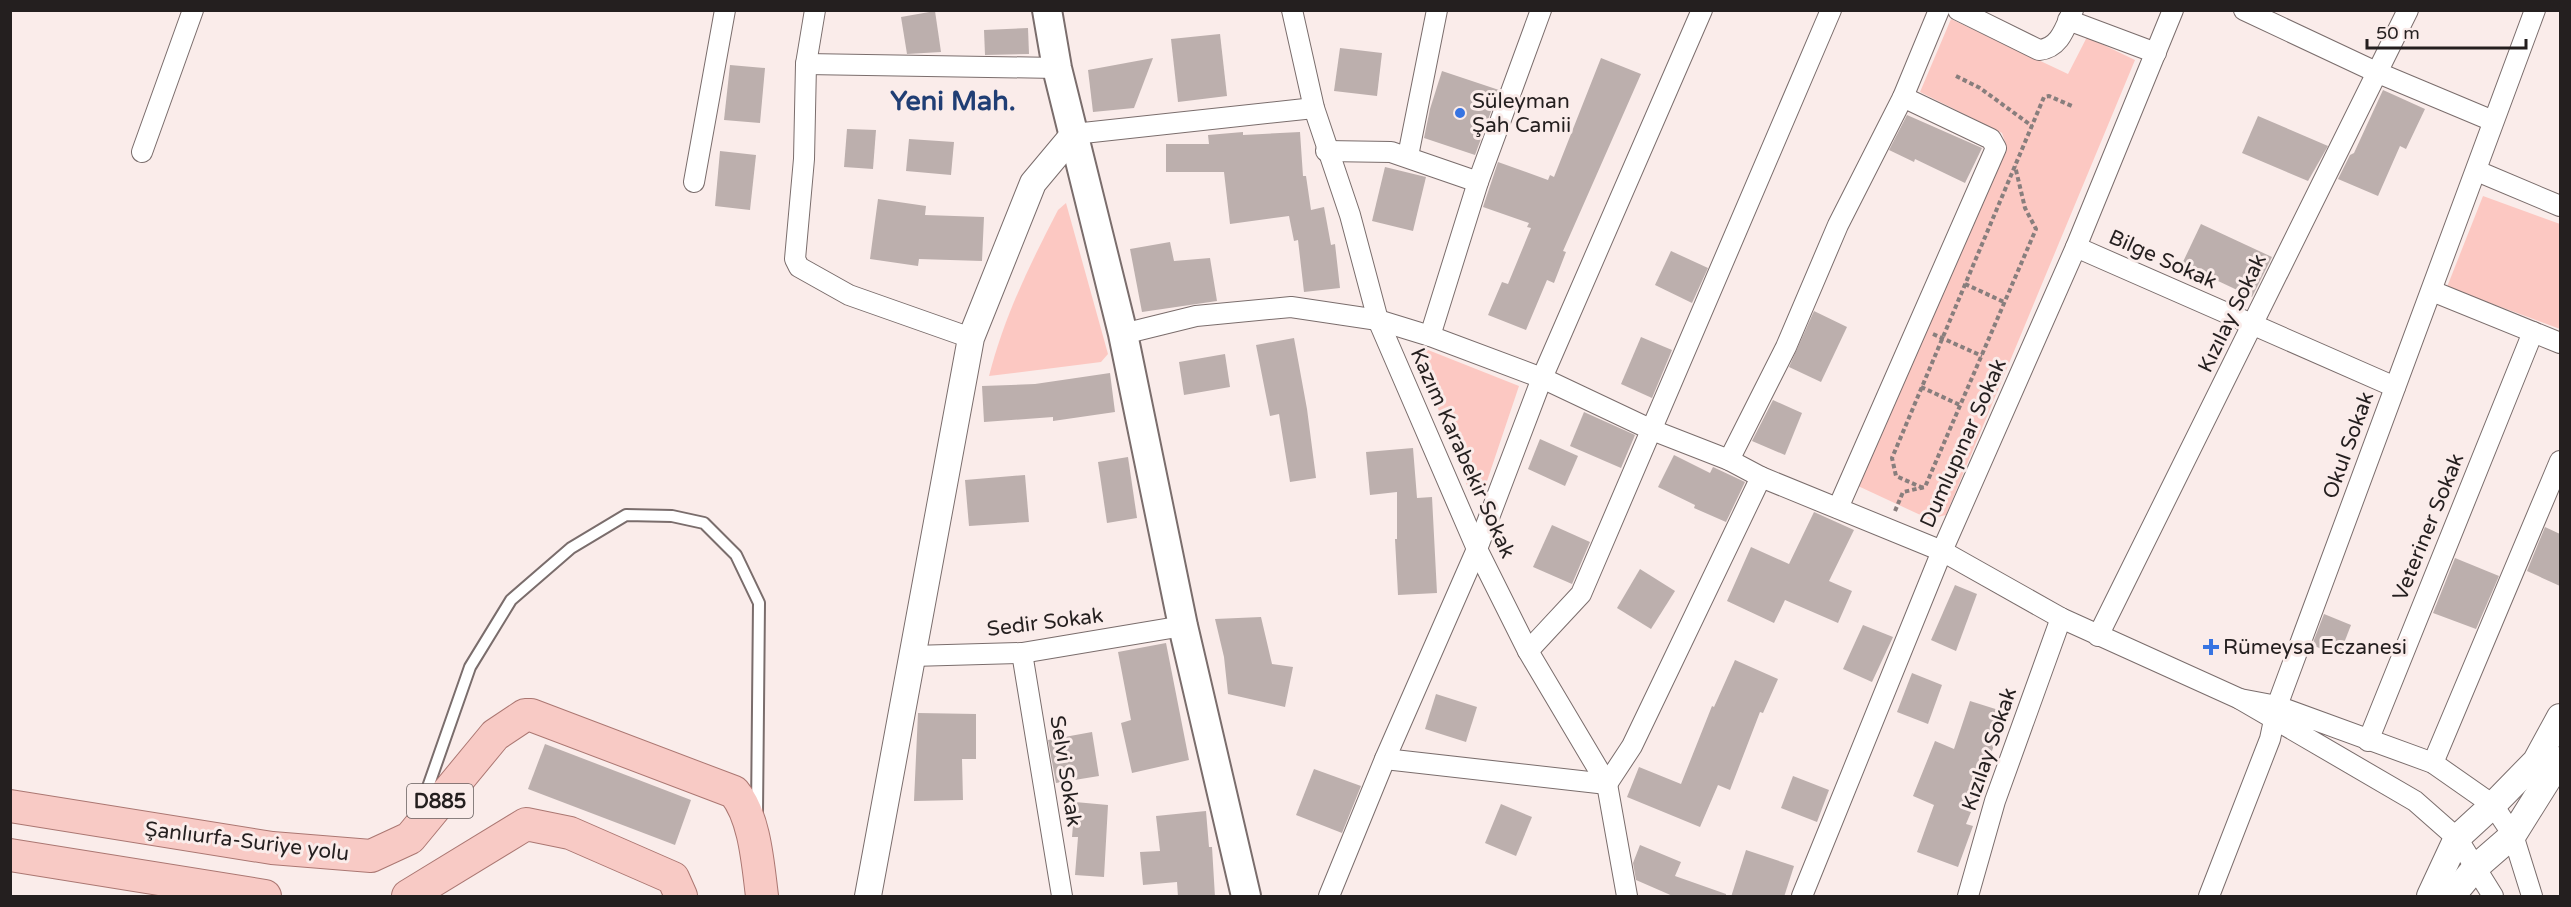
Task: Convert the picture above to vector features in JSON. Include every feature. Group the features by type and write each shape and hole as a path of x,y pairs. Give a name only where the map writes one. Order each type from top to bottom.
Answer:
{"main road":[{"path":"1047,10 1057,68 1123,334 1184,626 1246,897"},
{"name":"Şanlıurfa-Suriye yolu","path":"10,806 272,848 371,856 410,838 495,735 525,715 531,715 734,792 741,801 757,852 762,897"},
{"path":"408,897 526,824 570,833 673,878 681,897"},
{"path":"10,855 265,897"}],"street":[{"path":"142,152 193,10"},
{"path":"694,182 725,10"},
{"path":"815,10 806,64 804,159 795,259 799,267 849,295 970,338"},
{"name":"Kazım Karabekir Sokak","path":"1292,10 1314,108 1326,151 1350,216 1378,320 1478,549 1528,651 1607,784 1627,897"},
{"path":"1408,156 1437,10"},
{"path":"1430,336 1478,182 1541,10"},
{"path":"1329,897 1385,759 1478,549 1542,378 1702,10"},
{"path":"1528,651 1581,594 1831,10"},
{"path":"1729,460 1786,347 1838,225 1903,97 1939,10"},
{"path":"1958,10 2039,50 2049,49 2060,38 2071,15 2156,53"},
{"name":"Dumlupınar Sokak","path":"1802,897 1942,551 2076,247 2174,10"},
{"path":"2244,10 2376,72 2493,121"},
{"name":"Kızılay Sokak","path":"2098,636 2408,10"},
{"name":"Okul Sokak","path":"2209,897 2270,739 2276,713 2535,10"},
{"path":"806,64 1057,68"},
{"path":"1839,508 1996,147 1991,139 1903,97"},
{"path":"868,897 970,338 1033,183 1074,134 1314,108"},
{"path":"1326,151 1390,152 1408,156 1478,182"},
{"path":"2477,171 2560,206"},
{"name":"Bilge Sokak","path":"2076,247 2395,387"},
{"path":"2432,291 2560,343"},
{"path":"1123,334 1196,316 1291,307 1378,320 1430,336 1542,378 1652,430 1729,460 1761,477 1942,551 2061,618 2240,699 2433,764 2493,805 2513,836 2532,897"},
{"name":"Veteriner Sokak","path":"2368,741 2533,332"},
{"path":"2433,764 2560,461"},
{"path":"1385,759 1607,784 1632,746 1761,477"},
{"name":"Kızılay Sokak","path":"1968,897 1995,801 2061,618"},
{"name":"Sedir Sokak","path":"912,656 1022,653 1184,626"},
{"name":"Selvi Sokak","path":"1022,653 1062,897"},
{"path":"2276,713 2415,801 2457,838 2493,897"},
{"path":"2430,897 2457,838 2536,761 2560,717"},
{"path":"2452,897 2475,868 2513,836 2560,760"}],"lane":[{"path":"410,838 470,667 511,600 571,548 626,515 672,516 704,523 736,555 759,603 757,852"}],"path":[{"path":"1956,76 1980,88 2032,126"},
{"path":"1923,488 1896,476 1892,458 2044,97 2049,96 2072,106"},
{"path":"1923,488 2036,229 2025,208 2015,166"},
{"path":"1965,284 2004,302"},
{"path":"1916,327 1982,356"},
{"path":"1921,387 1960,405"},
{"path":"1887,528 1903,492 1923,488"}],"shaded area":[{"path":"1951,19 2068,74 2087,37 2135,60 1946,515 1929,519 1858,486 2007,148 2002,133 1920,92"},
{"path":"2483,196 2560,224 2560,329 2447,287"},
{"path":"1066,203 1108,354 1101,362 989,376 1002,333 1019,291 1058,210"},
{"path":"1423,348 1519,386 1484,490 1469,491 1419,358"}],"building":[{"path":"935,11 941,52 907,54 901,17"},
{"path":"1028,28 1029,54 985,55 984,30"},
{"path":"1220,34 1227,96 1178,102 1171,39"},
{"path":"1340,48 1382,53 1377,96 1334,91"},
{"path":"1153,58 1134,108 1093,112 1088,70"},
{"path":"1601,58 1641,74 1563,251 1566,252 1554,283 1547,280 1526,330 1488,315 1502,282 1508,284 1531,228 1527,227 1529,223 1483,207 1498,162 1548,180 1550,175 1554,177"},
{"path":"730,65 765,68 760,123 724,120"},
{"name":"Süleyman Şah Camii","path":"1442,71 1499,90 1475,155 1424,138"},
{"path":"2383,90 2425,109 2406,149 2400,146 2378,196 2338,179 2350,155 2354,153"},
{"path":"1907,115 1982,148 1965,183 1915,159 1914,162 1889,150"},
{"path":"2258,116 2328,146 2308,181 2242,153"},
{"path":"847,129 876,130 873,169 844,167"},
{"path":"1243,132 1243,135 1300,132 1303,176 1306,176 1311,210 1324,207 1331,245 1335,244 1340,288 1304,292 1298,240 1294,241 1289,216 1230,224 1224,172 1166,172 1166,144 1209,144 1208,135"},
{"path":"909,139 954,142 951,175 906,171"},
{"path":"720,151 756,155 750,210 715,206"},
{"path":"1385,167 1426,177 1413,231 1372,221"},
{"path":"878,199 926,206 925,215 984,217 982,261 919,259 918,266 870,259"},
{"path":"2201,224 2272,257 2252,297 2182,264"},
{"path":"1170,242 1174,261 1210,258 1217,301 1142,312 1130,249"},
{"path":"1671,251 1708,268 1692,303 1655,285"},
{"path":"1814,311 1847,327 1821,382 1789,367"},
{"path":"1641,337 1672,350 1652,398 1621,384"},
{"path":"1294,338 1307,409 1316,478 1290,482 1279,414 1270,416 1256,345"},
{"path":"1225,354 1230,387 1184,395 1179,362"},
{"path":"1110,373 1115,412 1053,421 1053,417 984,422 982,386 1035,384"},
{"path":"1773,400 1802,413 1785,455 1752,441"},
{"path":"1584,412 1635,435 1621,468 1570,446"},
{"path":"1540,439 1578,456 1565,486 1528,469"},
{"path":"1413,448 1417,498 1432,497 1437,593 1398,595 1395,539 1397,539 1397,492 1370,495 1366,452"},
{"path":"1674,455 1710,473 1713,467 1745,482 1726,522 1694,508 1695,505 1658,487"},
{"path":"1128,457 1137,518 1107,523 1098,462"},
{"path":"1025,475 1029,522 969,526 965,480"},
{"path":"1814,512 1854,530 1829,581 1852,591 1838,623 1785,600 1774,623 1727,601 1751,547 1789,564"},
{"path":"1552,525 1590,542 1572,584 1533,567"},
{"path":"2545,527 2560,534 2560,586 2527,571"},
{"path":"2455,558 2499,576 2476,629 2433,613"},
{"path":"1640,569 1675,591 1651,629 1617,608"},
{"path":"1955,585 1977,594 1956,651 1931,640"},
{"path":"2324,614 2351,625 2339,656 2312,645"},
{"path":"1261,617 1272,664 1293,667 1285,707 1228,694 1224,657 1215,619"},
{"path":"1863,625 1893,637 1872,682 1843,669"},
{"path":"1166,643 1189,760 1132,773 1121,723 1131,720 1118,652"},
{"path":"1735,660 1778,679 1763,713 1760,712 1730,790 1718,785 1700,827 1627,797 1639,767 1681,784 1712,706 1714,707"},
{"path":"1912,673 1942,685 1928,724 1897,712"},
{"path":"1436,694 1477,707 1466,742 1425,729"},
{"path":"1970,701 2005,712 1988,763 1991,764 1966,824 1973,826 1958,867 1917,852 1934,805 1913,796 1935,741 1954,749"},
{"path":"918,713 976,714 976,759 962,759 963,800 914,801"},
{"path":"1092,732 1099,776 1056,783 1048,740"},
{"path":"545,744 691,800 675,845 528,789"},
{"path":"1314,769 1361,786 1342,833 1296,815"},
{"path":"1793,776 1829,790 1817,822 1781,808"},
{"path":"1075,802 1108,805 1104,877 1075,875 1078,837 1072,837"},
{"path":"1501,804 1532,817 1516,856 1485,843"},
{"path":"1206,811 1209,847 1212,847 1215,897 1178,897 1177,882 1143,885 1140,852 1160,851 1156,816"},
{"path":"1640,845 1681,862 1675,876 1726,894 1726,897 1675,897 1636,880 1633,863"},
{"path":"1746,850 1794,866 1784,897 1731,897"}],"place":[{"name":"Süleyman Şah Camii","path":"1460,113"},
{"name":"Rümeysa Eczanesi","path":"2211,647"}],"district":[{"name":"Yeni Mah.","path":"953,101"}]}
